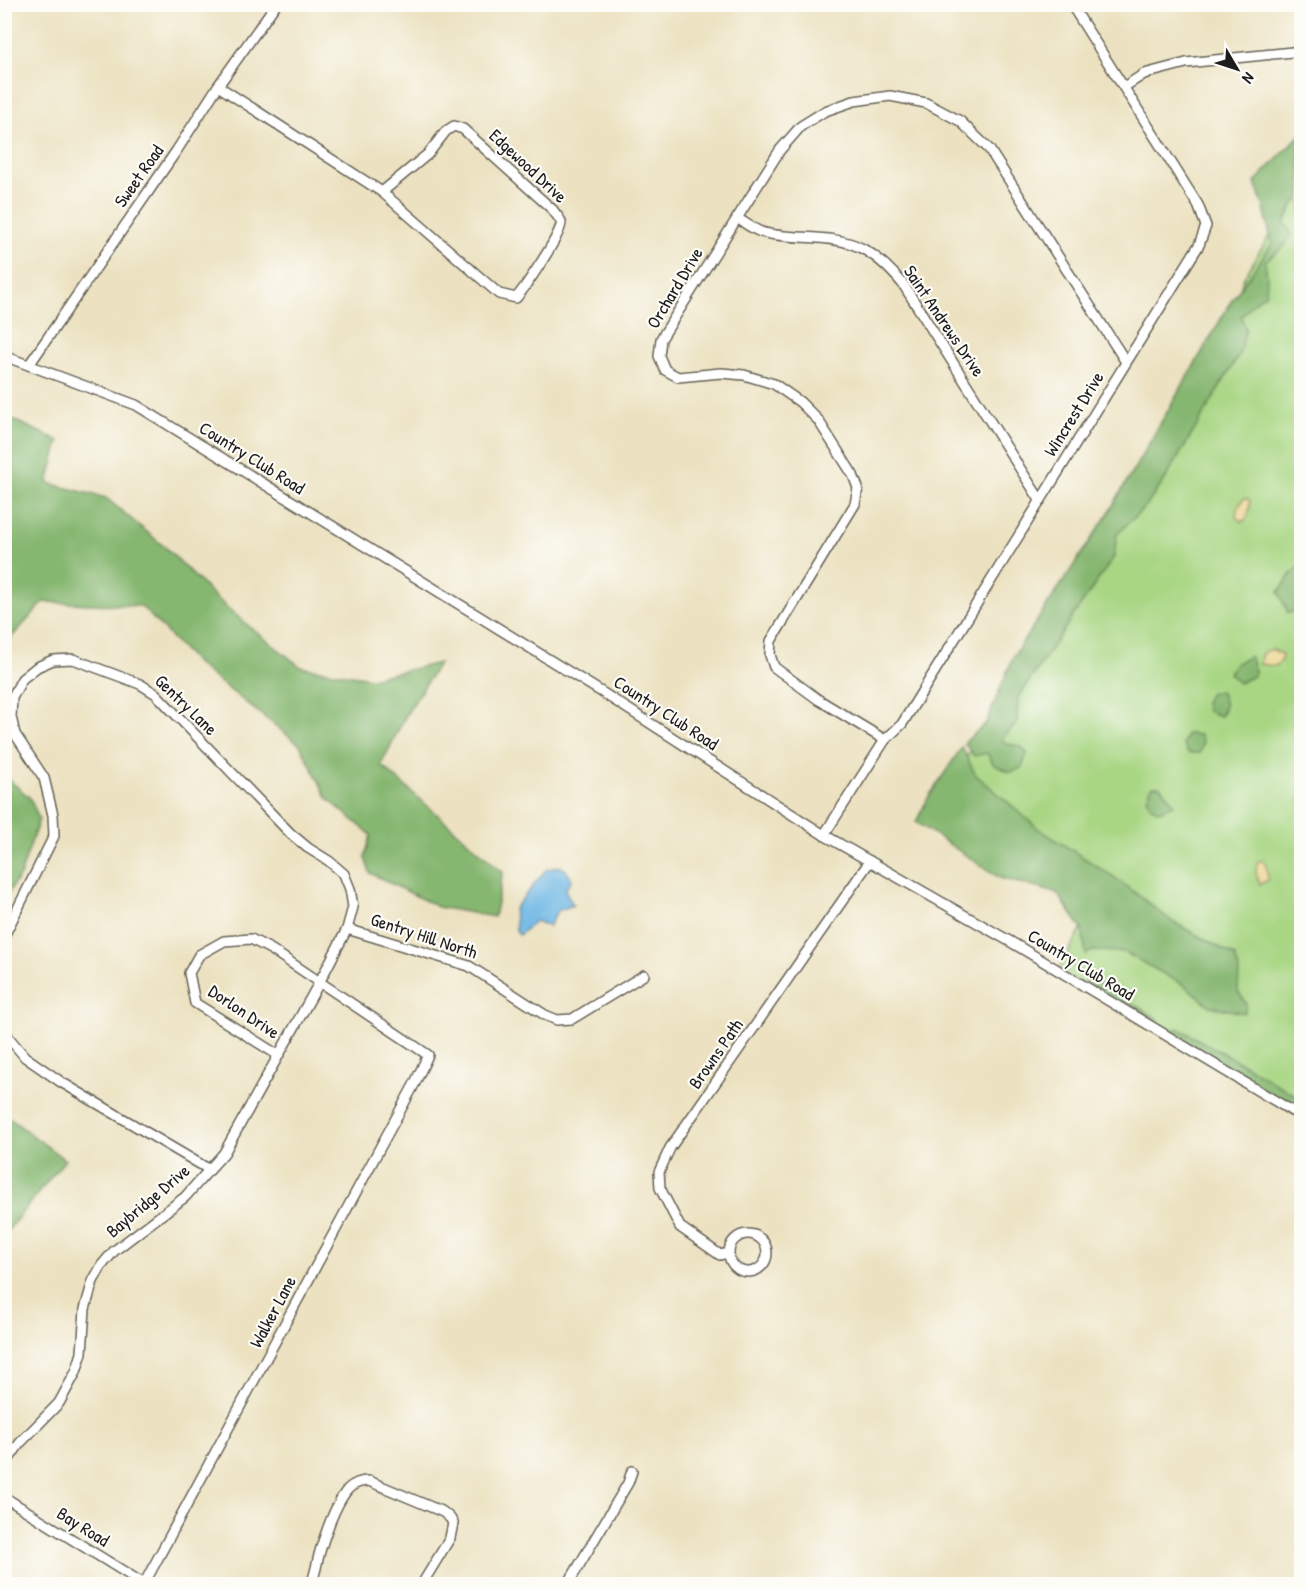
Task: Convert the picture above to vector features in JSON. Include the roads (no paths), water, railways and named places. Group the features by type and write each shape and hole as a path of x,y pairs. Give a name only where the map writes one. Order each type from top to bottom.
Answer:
{"street":[{"name":"Sweet Road","path":"29,365 276,4"},
{"name":"Wincrest Drive","path":"824,835 885,740 902,724 1199,245 1206,226 1198,205 1071,4"},
{"path":"1124,87 1144,74 1186,63 1302,51"},
{"name":"Edgewood Drive","path":"218,86 382,192 499,294 516,298 561,227 561,221 553,210 463,129 454,126 446,131 428,154 382,192"},
{"name":"Orchard Drive","path":"885,740 819,700 774,667 770,655 771,641 855,504 858,488 853,475 818,420 800,402 774,384 744,375 678,377 665,370 659,356 661,339 780,150 801,126 817,116 854,101 890,96 926,103 960,121 989,149 1126,362"},
{"name":"Saint Andrews Drive","path":"737,218 758,231 776,236 844,242 861,248 892,272 903,284 1040,500"},
{"name":"Country Club Road","path":"4,356 136,405 590,685 824,835 1011,942 1302,1117"},
{"name":"Gentry Lane","path":"4,936 54,836 44,778 15,734 11,717 12,698 22,679 37,667 53,660 73,659 140,684 156,694 291,834 344,874 350,889 353,907 347,929 319,983"},
{"name":"Browns Path","path":"728,1253 720,1255 680,1227 660,1188 659,1172 670,1149 870,861"},
{"name":"Gentry Hill North","path":"347,929 469,966 545,1015 557,1020 572,1019 644,975"},
{"name":"Dorlon Drive","path":"278,1055 195,1003 189,973 199,955 224,941 251,939 272,950 319,983"},
{"name":"Walker Lane","path":"144,1584 369,1170 428,1055 319,983"},
{"name":"Baybridge Drive","path":"4,1466 20,1443 59,1403 76,1372 82,1353 85,1309 93,1281 102,1265 114,1251 185,1197 224,1153 319,983"},
{"path":"4,1029 25,1056 61,1082 210,1170"},
{"name":"Browns Path","path":"747,1234 761,1239 767,1252 761,1266 748,1272 734,1267 728,1253 734,1240 747,1234"},
{"path":"568,1584 628,1483 632,1471"},
{"path":"314,1584 320,1549 340,1504 348,1490 354,1485 369,1481 443,1512 453,1523 450,1539 422,1584"},
{"name":"Bay Road","path":"4,1497 144,1584"}],"water":[{"path":"559,866 565,869 572,879 565,890 573,905 557,911 549,926 535,921 519,935 516,931 514,909 546,870"}]}
